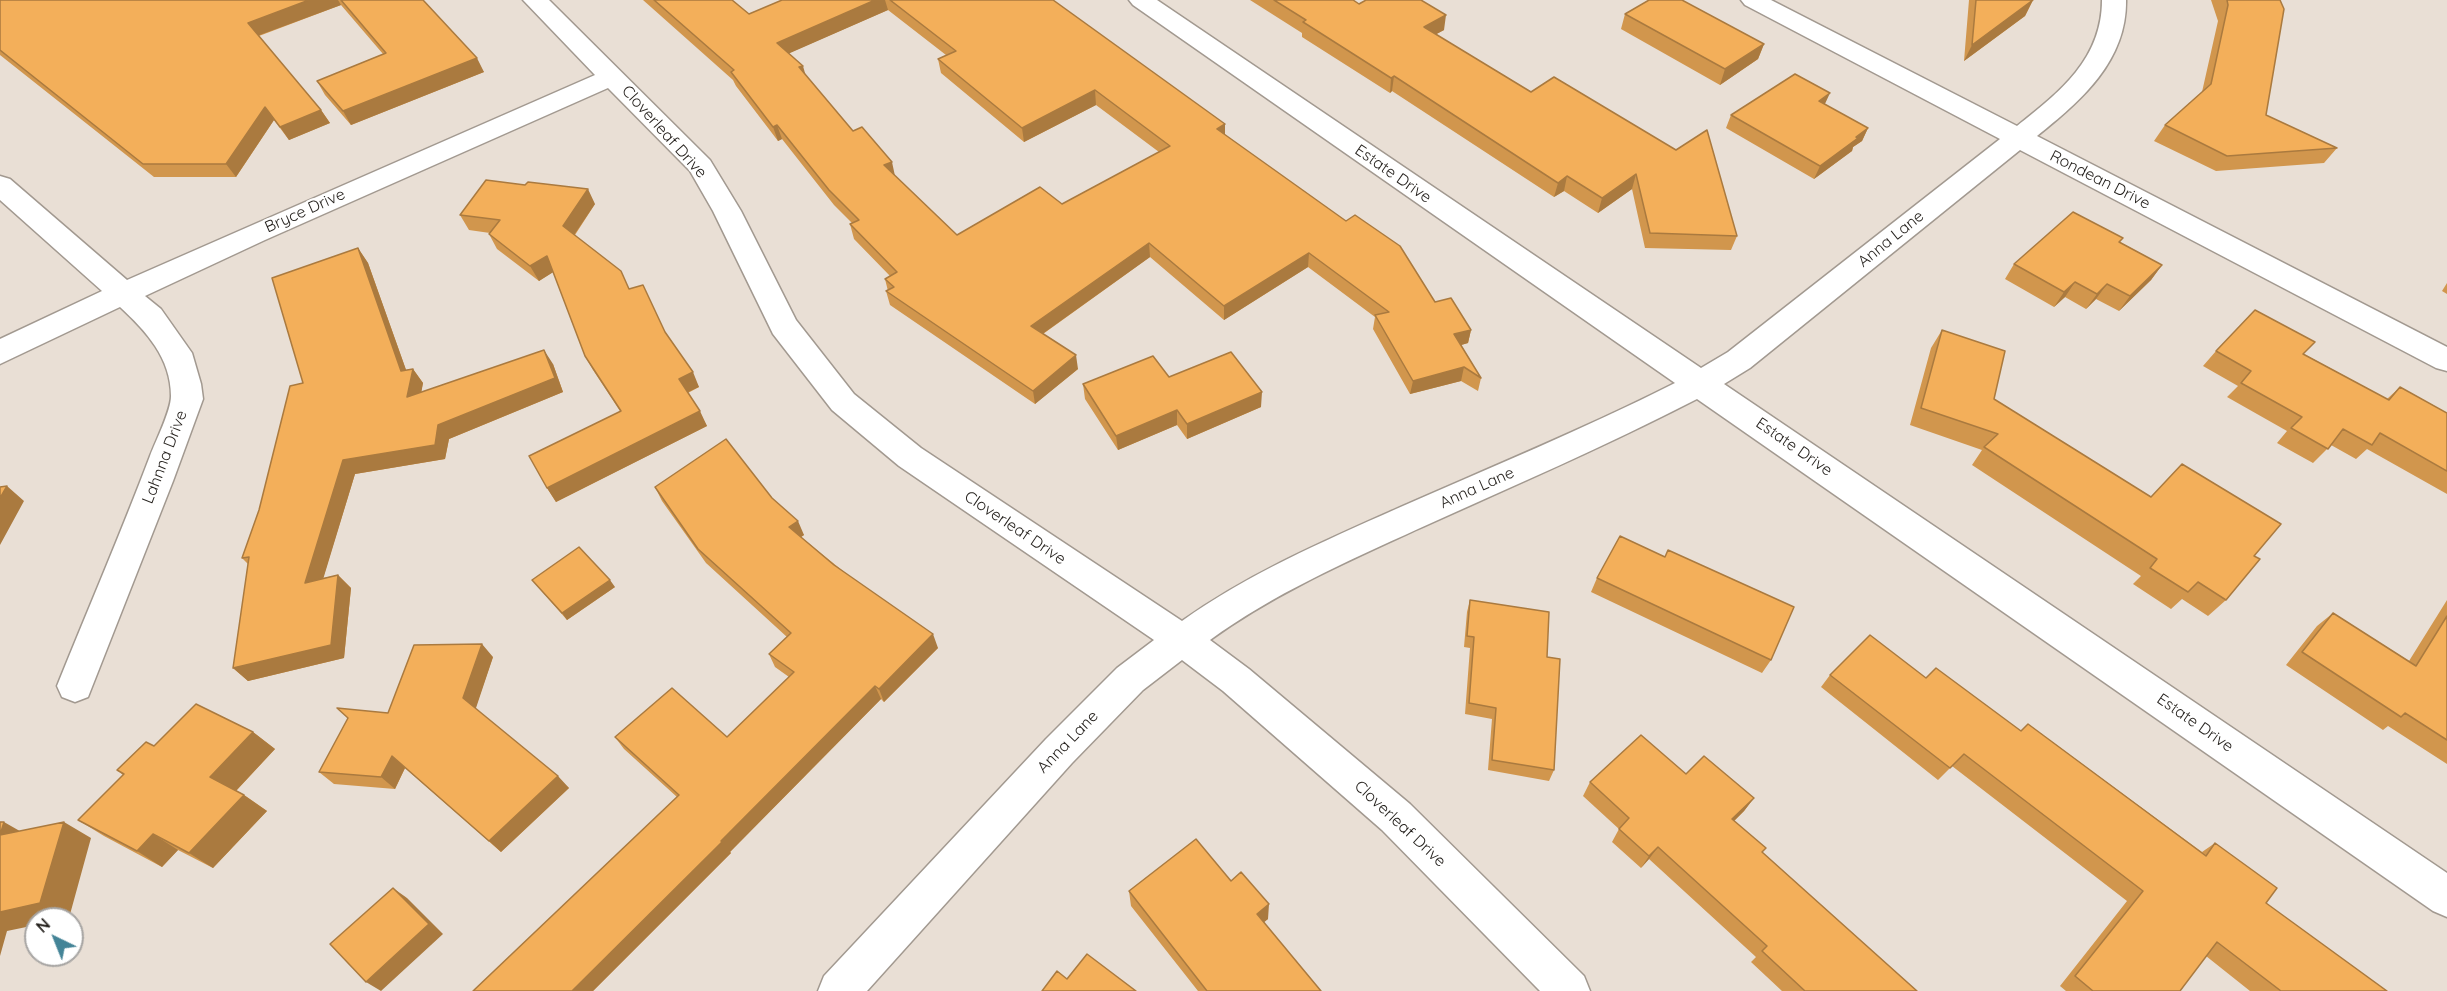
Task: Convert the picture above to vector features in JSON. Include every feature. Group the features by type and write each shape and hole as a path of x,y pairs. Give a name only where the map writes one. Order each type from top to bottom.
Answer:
{"street":[{"name":"Cloverleaf Drive","path":"535,0 700,166 727,211 784,326 843,402 910,457 1182,640 1236,680 1396,817 1569,991"},
{"name":"Estate Drive","path":"1141,0 2447,897"},
{"name":"Rondean Drive","path":"1753,0 2447,360"},
{"name":"Anna Lane","path":"839,991 1059,751 1130,679 1234,603 1334,552 1627,421 1701,383 1739,360 2071,94 2103,55 2112,35 2116,15 2114,0"},
{"name":"Bryce Drive","path":"0,353 123,293 613,76"},
{"name":"Lahnna Drive","path":"0,185 150,317 177,352 186,384 187,399 157,481 75,686"}],"building":[{"path":"0,0 309,0 248,23 321,110 280,127 265,107 226,164 143,164 0,50"},
{"path":"341,0 423,0 477,58 343,111 317,81 386,53"},
{"path":"654,0 732,0 749,14 782,0 875,0 777,43 803,66 799,67 853,131 862,127 892,162 884,165 957,235 1040,187 1062,204 1170,146 1095,90 1022,128 938,59 956,51 890,0 1053,0 1225,124 1217,129 1346,221 1355,215 1400,246 1435,302 1451,298 1471,330 1454,334 1481,378 1464,367 1413,381 1375,315 1389,312 1309,253 1224,306 1149,243 1031,326 1076,355 1033,391 886,291 894,287 885,279 897,272 850,224 859,220 829,190 777,125 773,127 731,72 734,70"},
{"path":"1274,0 1353,0 1359,4 1366,0 1421,0 1446,15 1424,27 1531,92 1554,77 1676,150 1707,130 1737,236 1650,233 1636,174 1602,198 1567,176 1558,183 1394,76 1391,78 1303,22 1306,20"},
{"path":"1649,0 1682,0 1764,44 1725,69 1625,14"},
{"path":"1976,0 2033,0 1972,45"},
{"path":"2227,0 2280,0 2284,9 2266,115 2337,148 2227,156 2165,125 2211,84 2228,5"},
{"path":"1795,74 1830,93 1819,101 1868,128 1820,166 1731,115"},
{"path":"486,180 588,189 563,226 621,271 629,289 643,285 665,332 693,372 679,379 700,411 547,488 529,456 621,411 585,356 547,256 530,266 489,234 500,220 460,215"},
{"path":"2073,212 2123,238 2119,242 2162,265 2130,296 2107,284 2097,294 2075,282 2064,292 2014,264"},
{"path":"358,248 401,371 413,369 407,397 544,350 555,378 438,425 435,445 343,460 305,583 338,575 331,645 233,668 249,557 242,558 259,510 290,386 303,383 272,278"},
{"path":"2255,310 2315,342 2303,354 2389,400 2400,387 2447,413 2447,471 2380,433 2372,445 2343,429 2328,449 2291,428 2302,417 2241,383 2251,371 2216,351"},
{"path":"1942,330 2005,351 1994,399 2151,497 2182,464 2281,524 2254,556 2260,559 2226,600 2198,582 2188,592 2150,568 2157,559 1984,447 1998,434 1921,408"},
{"path":"1231,352 1262,392 1187,424 1177,410 1116,436 1083,384 1153,356 1169,377"},
{"path":"726,439 772,498 798,521 789,527 834,565 933,634 879,689 875,686 572,991 473,991 679,795 615,737 672,688 727,737 794,672 769,654 791,633 698,549 655,487"},
{"path":"7,486 0,498 0,487"},
{"path":"1620,536 1665,557 1668,550 1794,607 1771,660 1597,578"},
{"path":"579,547 610,580 562,613 532,580"},
{"path":"1470,600 1549,612 1547,657 1560,659 1554,770 1492,760 1496,708 1469,703 1474,637 1467,636"},
{"path":"2333,613 2416,666 2447,616 2447,740 2405,713 2401,717 2302,652"},
{"path":"1870,635 1926,678 1936,668 2021,731 2028,724 2206,856 2215,843 2277,888 2266,903 2387,991 2281,991 2217,942 2180,991 2093,991 2075,976 2143,891 1964,754 1950,768 1830,675"},
{"path":"482,644 463,698 558,776 489,841 392,756 381,777 319,772 348,718 337,708 388,713 414,645"},
{"path":"196,704 253,732 210,777 244,795 189,853 153,834 137,851 78,820 124,774 117,770 146,742 154,746"},
{"path":"1641,735 1686,774 1704,756 1754,798 1732,819 1766,848 1762,852 1917,991 1805,991 1762,951 1767,946 1658,847 1649,856 1619,829 1629,818 1590,782"},
{"path":"0,822 4,822 0,835"},
{"path":"64,822 40,903 0,912 0,835"},
{"path":"1196,839 1231,881 1241,872 1269,904 1257,914 1321,991 1207,991 1129,891"},
{"path":"393,888 429,924 366,982 330,944"},
{"path":"1087,954 1136,991 1042,991 1057,971 1067,979"}]}
